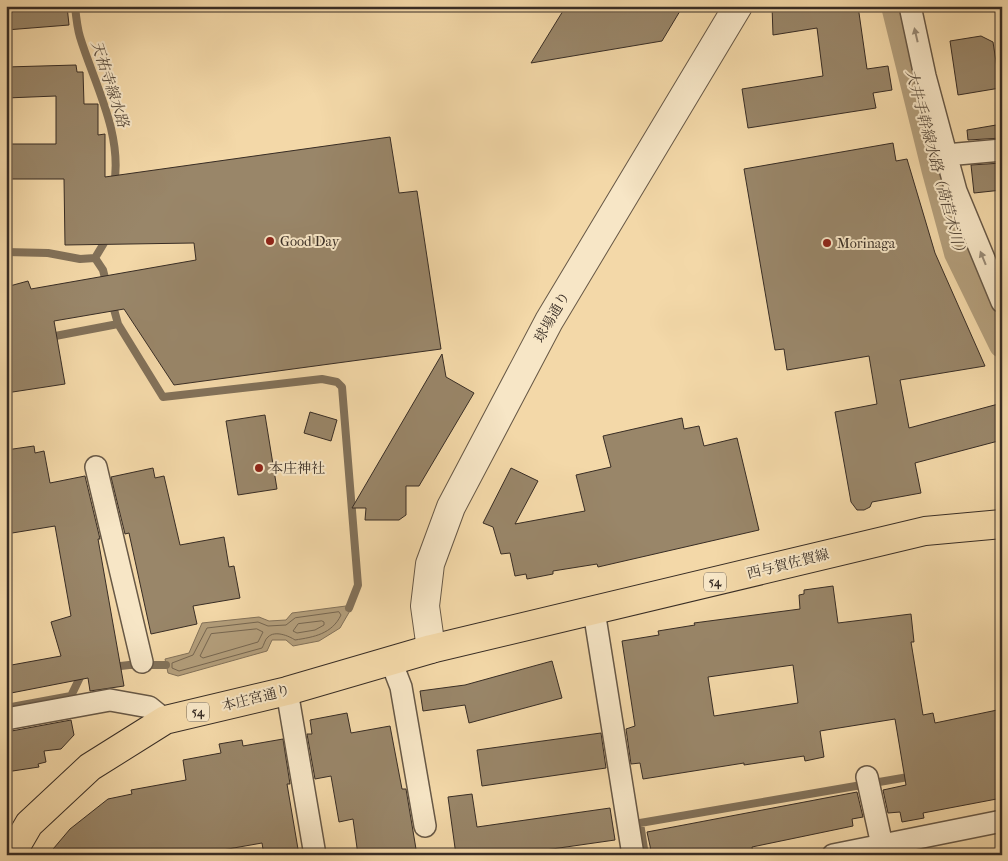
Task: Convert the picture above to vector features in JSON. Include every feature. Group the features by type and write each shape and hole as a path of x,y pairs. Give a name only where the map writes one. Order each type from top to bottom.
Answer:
{"main road":[{"name":"西与賀佐賀線","path":"431,649 925,531 1002,524"},
{"name":"本庄宮通り","path":"11,855 29,824 90,767 165,720 287,691 431,649"}],"street":[{"name":"球場通り","path":"431,649 425,606 430,564 451,507 549,321 738,6"},
{"path":"910,6 956,191 1000,296"},
{"path":"946,155 1002,150"},
{"path":"96,467 142,662"},
{"path":"594,611 633,855"},
{"path":"391,661 401,687 425,826"},
{"path":"287,691 315,855"},
{"path":"6,719 110,700 149,707 165,720"},
{"path":"868,782 882,845"},
{"path":"836,854 1002,821"}],"water":[{"path":"346,606 351,609 340,628 319,641 293,646 286,640 272,640 267,651 178,676 168,673 165,659 189,653 202,623 259,617 269,621 286,620 292,613"}],"building":[{"path":"6,6 67,6 69,25 6,30"},
{"path":"566,6 683,6 662,41 531,63"},
{"path":"772,6 858,6 867,69 888,66 892,90 873,93 876,108 748,128 742,89 823,76 817,28 773,35"},
{"path":"981,36 993,42 1000,88 958,95 950,41"},
{"path":"76,65 77,72 83,72 84,104 98,104 98,135 105,134 105,177 390,137 399,193 417,191 441,349 174,385 124,309 54,321 65,384 6,393 6,287 28,281 31,289 196,260 194,243 65,245 64,179 6,179 6,144 56,144 56,96 6,98 6,67"},
{"path":"1002,124 1002,138 968,140 967,130"},
{"path":"893,143 896,161 907,159 935,253 985,366 900,380 909,428 1002,403 1002,440 915,463 921,493 872,502 870,507 864,510 857,510 851,502 835,412 877,404 869,356 787,370 784,349 775,350 744,169"},
{"path":"1002,163 1002,190 974,193 971,165"},
{"path":"442,354 446,377 474,393 419,486 406,486 406,515 399,520 365,520 366,508 352,508"},
{"path":"310,412 337,420 331,441 304,433"},
{"path":"265,415 277,489 238,495 226,421"},
{"path":"682,418 684,429 699,426 704,446 737,438 759,530 598,567 597,564 553,571 553,574 527,579 526,574 515,576 510,553 501,554 493,527 483,523 511,468 538,481 515,524 585,511 576,475 611,467 603,436"},
{"path":"34,446 35,453 44,451 50,483 85,476 100,539 98,539 124,686 90,691 88,678 6,694 6,666 61,656 51,622 71,616 55,526 6,534 6,450"},
{"path":"153,468 155,478 164,476 180,545 224,537 229,567 234,566 240,598 193,606 197,624 151,634 129,533 125,534 111,477"},
{"path":"833,586 838,623 911,614 914,642 911,642 923,715 933,713 935,723 1002,709 1002,798 923,813 924,818 902,822 900,812 888,813 883,790 906,785 895,719 820,731 824,757 805,761 804,756 744,765 744,763 643,779 640,763 631,764 626,729 635,726 622,641 659,635 658,631 695,625 694,623 800,609 799,595 804,594 804,590","holes":["793,665 798,703 714,716 708,677"]},
{"path":"552,661 562,698 469,723 465,705 423,711 420,691 465,685"},
{"path":"347,713 351,733 390,726 402,789 406,789 417,855 358,855 353,819 339,822 331,776 315,779 307,734 312,734 310,720"},
{"path":"71,720 74,735 61,749 44,751 46,762 38,764 39,767 6,772 6,732"},
{"path":"601,733 606,768 482,786 477,750"},
{"path":"283,739 290,784 287,784 299,855 264,855 262,843 211,852 211,855 48,855 70,829 108,799 132,794 131,790 186,780 183,760 221,753 219,744 242,740 243,746"},
{"path":"857,792 863,817 852,819 853,826 752,847 753,855 652,855 647,832"},
{"path":"472,794 477,827 610,808 615,840 510,855 456,855 448,797"}],"waterway":[{"name":"天祐寺線水路","path":"75,6 80,37 111,128 116,166 114,185"},
{"name":"大井手幹線水路（萵苣木川）","path":"894,6 957,253 1002,345"},
{"name":"天祐寺線水路","path":"95,258 104,243 105,235"},
{"name":"天祐寺線水路","path":"6,252 48,253 80,259 95,258"},
{"path":"95,258 103,270 107,286"},
{"path":"112,302 118,324 163,397 322,379 337,382 342,387 358,585 349,608"},
{"path":"46,336 50,337 118,324"},
{"path":"112,667 166,665"},
{"path":"6,708 71,696 83,671"},
{"path":"645,855 640,823 914,776"}],"place":[{"name":"Good Day","path":"270,241"},
{"name":"Morinaga","path":"827,243"},
{"name":"本庄神社","path":"259,468"}]}
